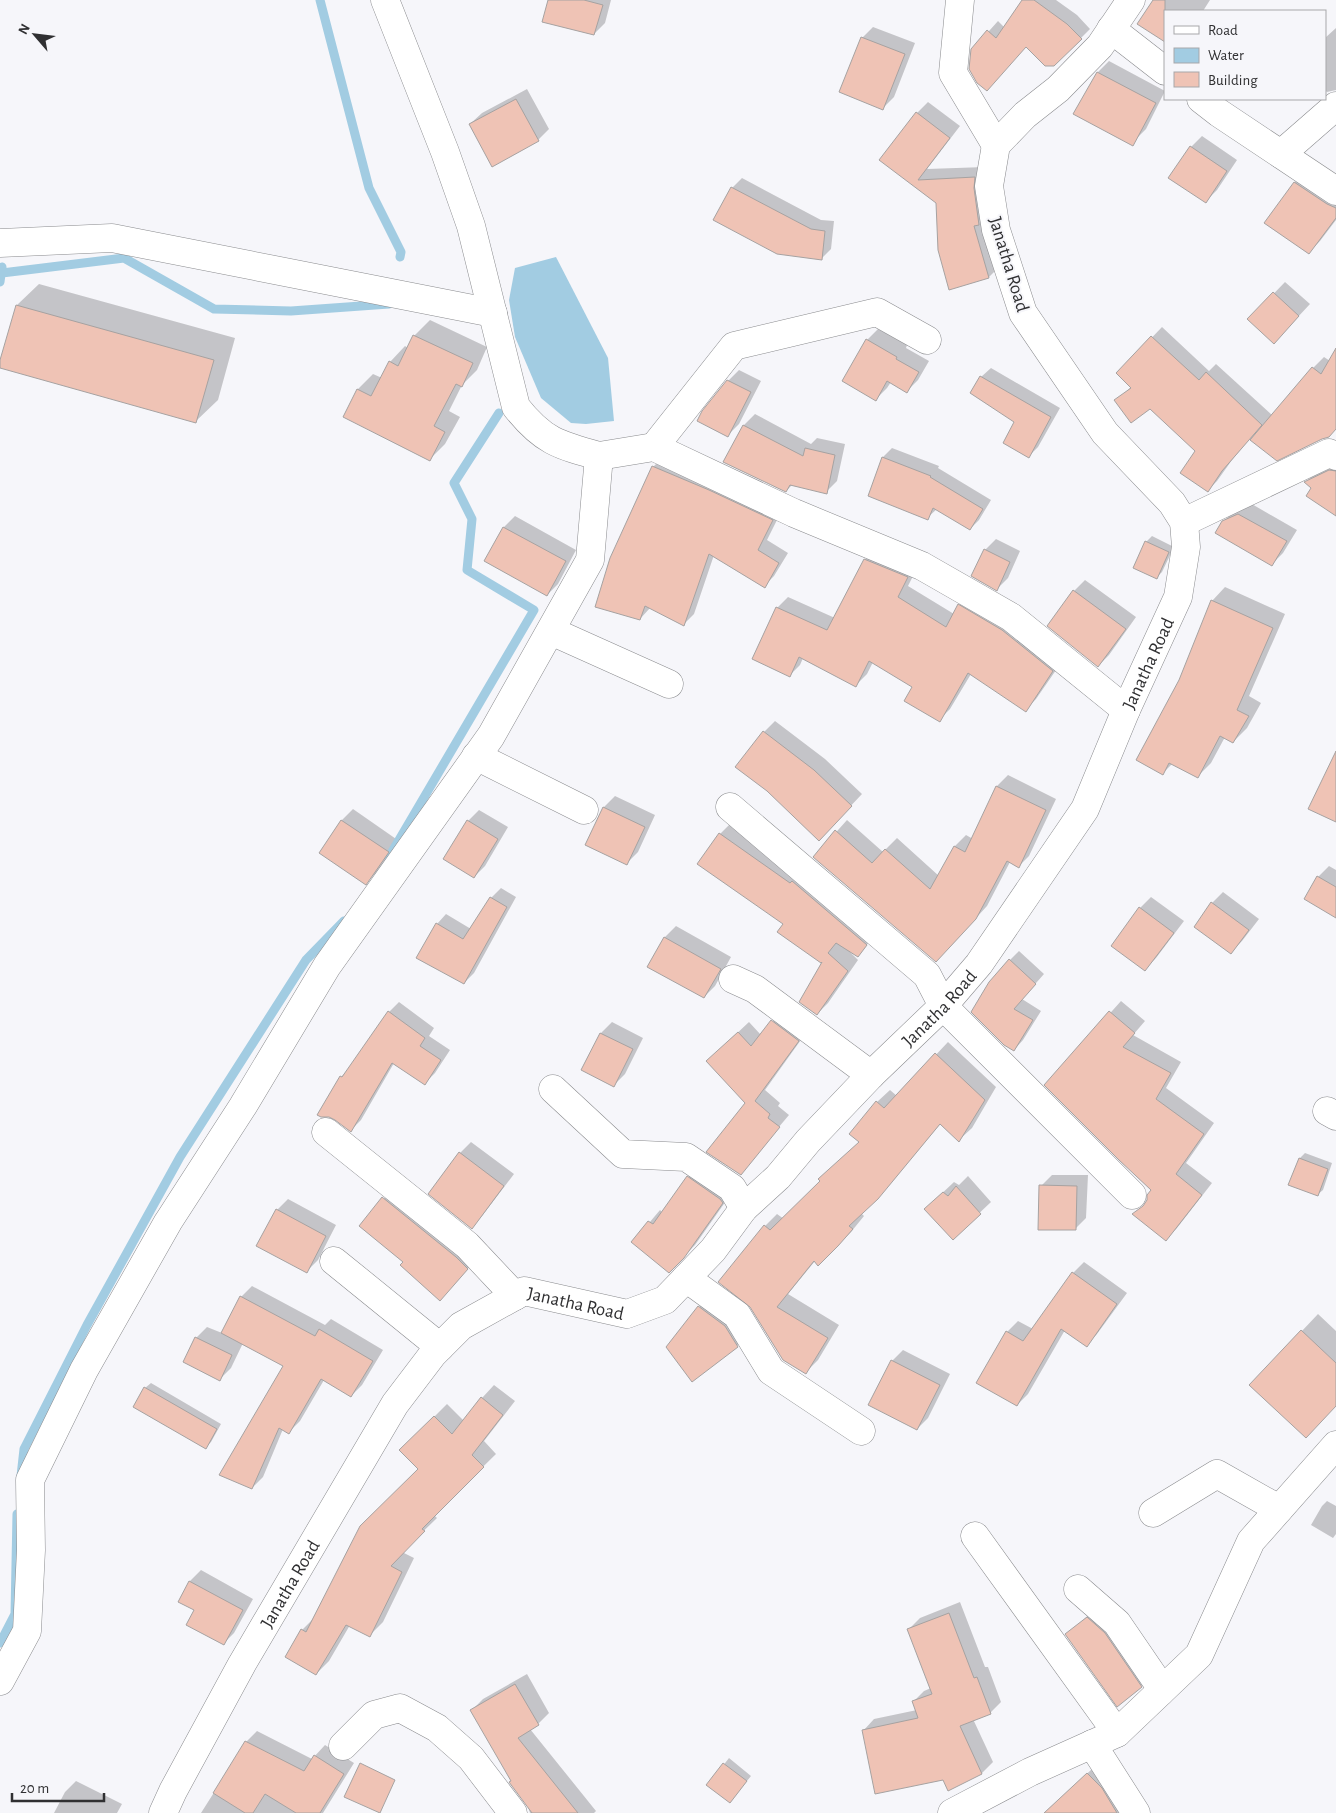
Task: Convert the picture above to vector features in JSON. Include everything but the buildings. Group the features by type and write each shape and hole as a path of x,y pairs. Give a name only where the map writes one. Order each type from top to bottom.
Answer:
{"street":[{"path":"385,0 445,152 471,226 516,407 530,424 547,439 573,449 600,456 654,447 794,514 922,566 1011,617 1126,710"},
{"path":"960,0 952,72 996,145 1025,115 1058,90 1100,46 1132,0"},
{"path":"1111,29 1164,70"},
{"path":"1201,100 1336,191"},
{"path":"1281,154 1336,106"},
{"name":"Janatha Road","path":"164,1813 173,1791 242,1664 395,1404 440,1347 461,1326 524,1292 627,1314 665,1300 713,1250 744,1208 778,1177 808,1141 871,1075 943,1006 979,964 1085,809 1126,710 1178,597 1186,547 1184,522 1172,503 1105,433 1023,313 996,230 990,186 996,145"},
{"path":"0,243 112,238 493,313"},
{"path":"654,447 734,346 877,312 927,340"},
{"path":"1184,522 1329,453 1336,456"},
{"path":"0,1681 26,1631 31,1550 30,1480 84,1370 168,1222 243,1106 327,966 491,736 551,631 590,560 600,456"},
{"path":"551,631 669,684"},
{"path":"476,756 584,810"},
{"path":"730,807 927,975 943,1006 1132,1196"},
{"path":"734,979 755,989 871,1075"},
{"path":"553,1089 623,1154 686,1157 732,1188 744,1208"},
{"path":"326,1132 467,1245 515,1296"},
{"path":"334,1261 440,1347"},
{"path":"686,1278 737,1315 771,1371 861,1431"},
{"path":"952,1813 1030,1772 1117,1733 1199,1655 1251,1541 1336,1445"},
{"path":"1153,1513 1217,1474 1279,1509"},
{"path":"975,1536 1117,1733"},
{"path":"1078,1589 1117,1623 1158,1683 1160,1692"},
{"path":"343,1746 374,1715 400,1708 437,1728 471,1758 513,1813"},
{"path":"1092,1744 1136,1813"}],"water":[{"path":"556,257 608,358 614,421 586,424 571,423 541,398 515,337 509,300 515,268"}],"waterway":[{"path":"320,0 369,188 401,252 400,257"},
{"path":"2,273 124,258 214,309 291,311 389,304"},
{"path":"0,282 2,267"},
{"path":"389,857 534,610 467,570 472,519 454,483 499,413"},
{"path":"21,1476 24,1449 87,1325 180,1157 306,960 344,921"},
{"path":"0,1643 15,1614 17,1514"}]}
